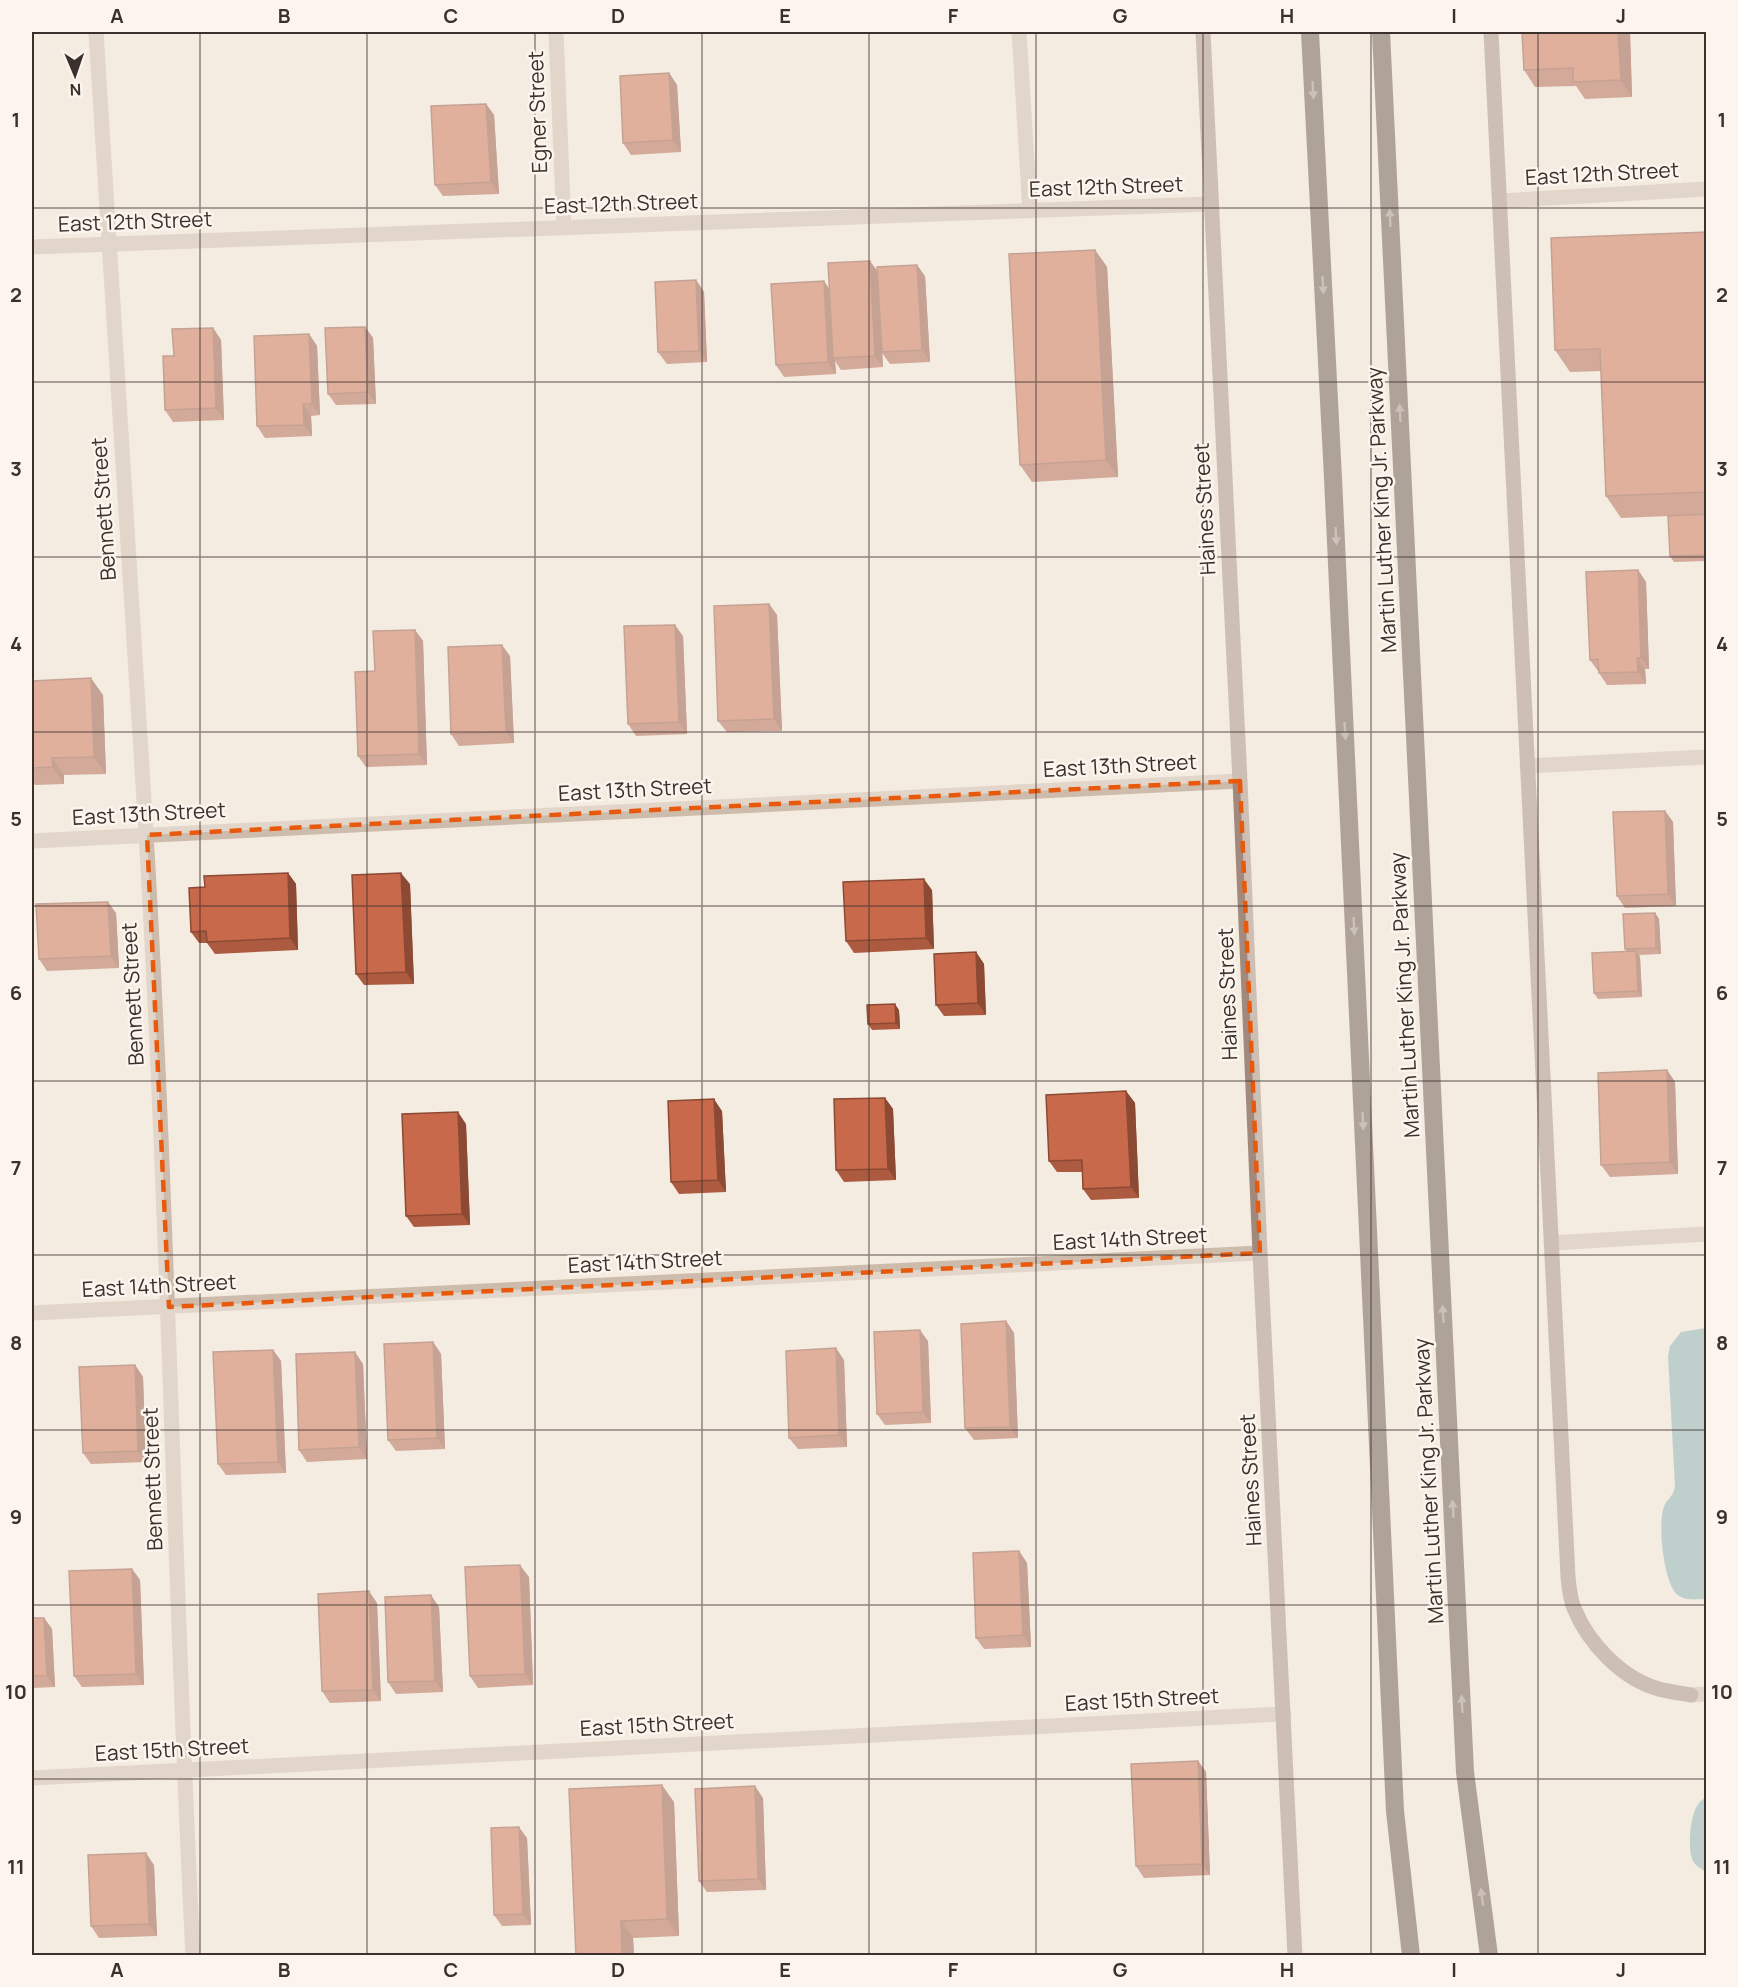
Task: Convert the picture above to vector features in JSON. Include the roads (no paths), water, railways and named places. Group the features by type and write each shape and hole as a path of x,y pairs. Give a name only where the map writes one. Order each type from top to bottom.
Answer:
{"highway":[{"path":"1310,32 1334,490 1395,1811 1411,1956"},
{"name":"Martin Luther King Jr. Parkway","path":"1381,32 1465,1772 1489,1956"}],"street":[{"name":"Bennett Street","path":"96,32 147,835 169,1307 184,1770 193,1956"},
{"name":"Egner Street","path":"556,32 564,228"},
{"path":"1019,32 1030,211"},
{"name":"Haines Street","path":"1203,32 1295,1956"},
{"path":"1491,32 1568,1576 1573,1606 1588,1635 1608,1658 1625,1671 1658,1689 1699,1695"},
{"name":"East 12th Street","path":"1500,201 1707,189"},
{"name":"East 12th Street","path":"32,247 1211,204"},
{"path":"1527,766 1707,757"},
{"name":"East 13th Street","path":"32,841 1240,781"},
{"path":"1551,1243 1707,1234"},
{"name":"East 14th Street","path":"32,1313 1260,1253"},
{"name":"East 15th Street","path":"32,1778 1284,1714"}],"water":[{"path":"1706,1328 1706,1599 1692,1599 1682,1598 1674,1590 1669,1581 1663,1554 1662,1515 1675,1487 1668,1356 1670,1346 1681,1332"},
{"path":"1706,1797 1706,1871 1704,1871 1693,1861 1690,1840 1693,1815 1700,1802"}]}
